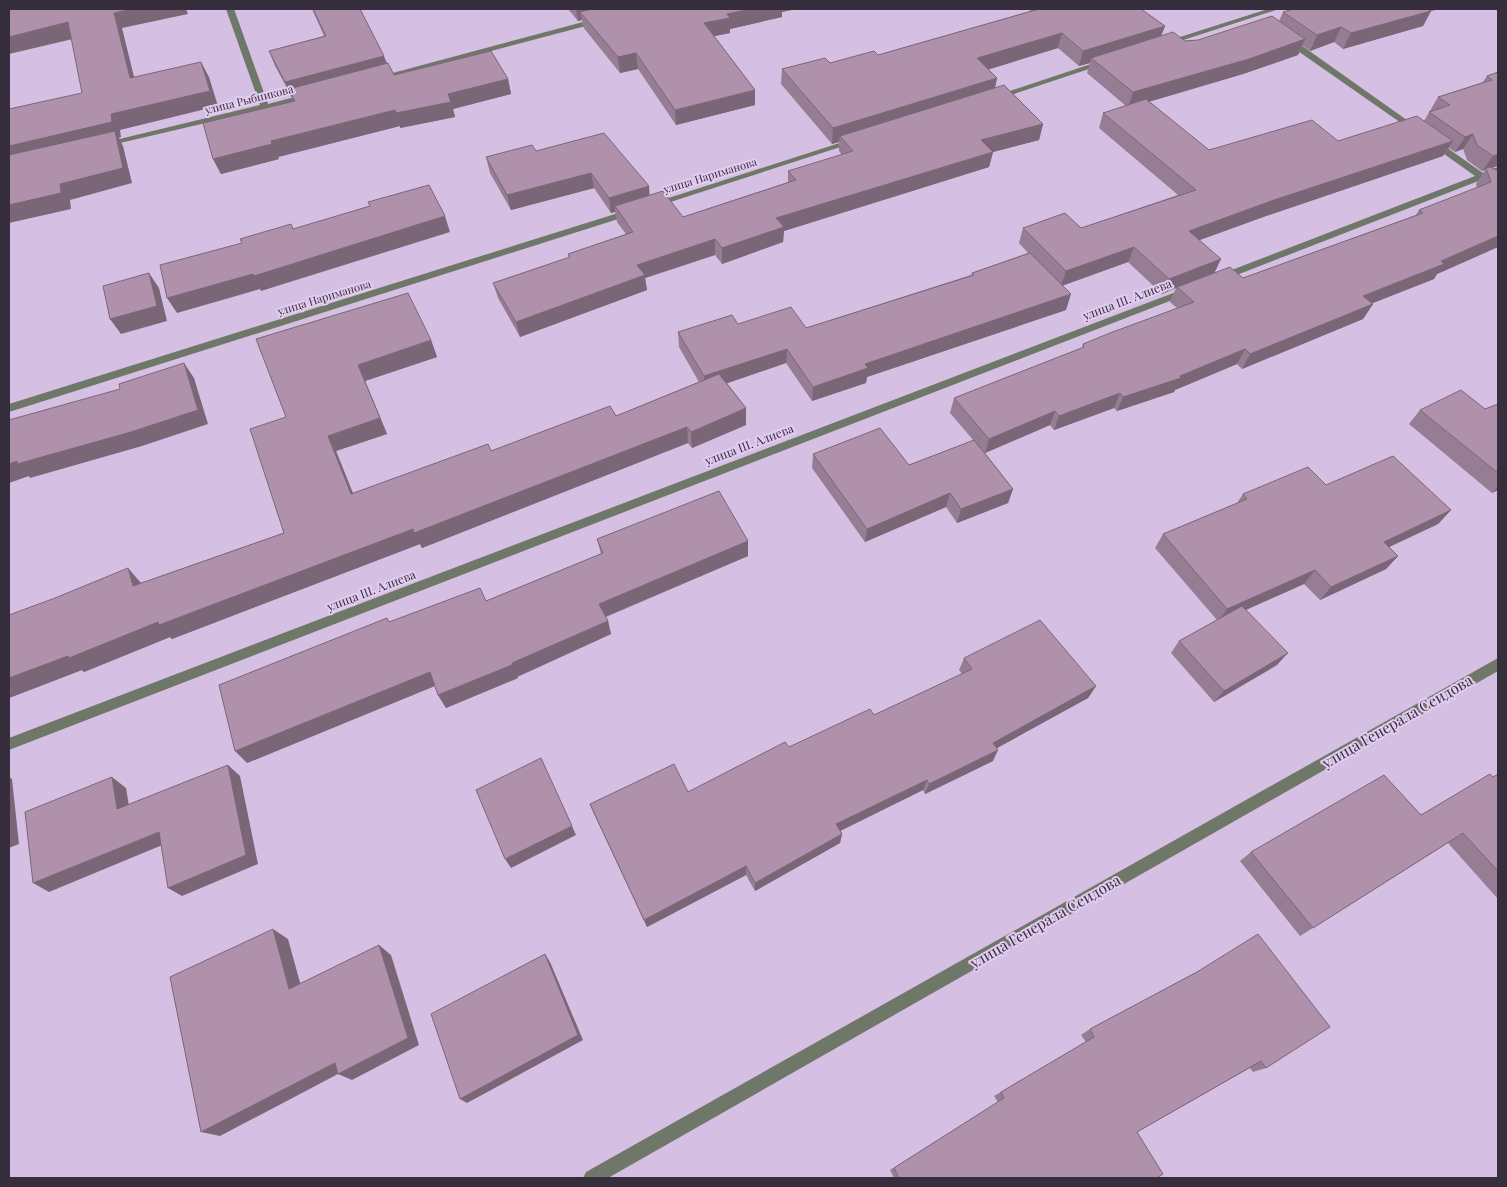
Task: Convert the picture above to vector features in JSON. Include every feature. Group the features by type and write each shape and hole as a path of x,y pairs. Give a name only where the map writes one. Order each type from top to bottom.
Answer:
{"street":[{"path":"230,9 265,108"},
{"path":"1242,9 1257,18"},
{"path":"1159,45 1257,18 1275,9"},
{"path":"370,80 610,16"},
{"path":"1277,32 1498,188"},
{"path":"989,99 1112,60"},
{"name":"улица Рыбникова","path":"94,148 265,108 322,92"},
{"name":"улица Нариманова","path":"9,408 867,137"},
{"name":"улица Ш. Алиева","path":"9,744 1498,170"},
{"name":"улица Генерала Сеидова","path":"592,1178 1498,664"}],"building":[{"path":"9,9 132,9 114,13 130,78 201,62 210,91 111,114 112,122 9,146 9,109 82,93 68,22 9,37"},
{"path":"313,9 360,9 384,56 285,82 269,51 326,36"},
{"path":"592,9 751,9 727,14 730,18 704,23 755,90 675,110 636,53 618,57 580,12"},
{"path":"1039,9 1141,9 1165,26 1083,51 1062,33 977,58 997,78 833,128 782,69 825,58 830,63 874,51 878,55"},
{"path":"1294,9 1428,9 1431,11 1351,33 1341,27 1317,35 1283,12"},
{"path":"1272,16 1305,39 1249,59 1133,92 1091,58 1173,32 1185,41 1198,40"},
{"path":"491,51 508,79 448,94 451,102 396,113 395,110 271,141 272,144 213,159 203,123 295,101 289,89 388,63 394,75"},
{"path":"1498,72 1498,154 1493,156 1477,145 1473,134 1465,137 1429,112 1450,105 1438,97 1492,80 1487,76"},
{"path":"1004,85 1043,124 981,140 993,152 776,218 784,227 722,248 715,239 637,265 645,275 516,322 493,283 570,257 568,254 633,232 615,206 663,191 683,217 796,180 788,171 853,151 840,136"},
{"path":"1146,99 1209,150 1312,120 1338,141 1417,116 1453,141 1274,200 1189,231 1221,259 1169,279 1134,247 1066,271 1023,228 1065,213 1081,228 1196,190 1103,113"},
{"path":"115,131 123,168 60,184 61,193 9,205 9,155"},
{"path":"604,133 649,186 609,198 591,173 507,195 486,157 532,145 536,151"},
{"path":"1490,167 1498,171 1498,236 1441,261 1444,264 1363,296 1373,304 1250,354 1245,349 1180,376 1181,378 1123,397 1120,393 1059,416 1055,411 989,439 954,398 1084,347 1083,344 1110,333 1194,302 1177,287 1230,267 1243,278 1423,213 1419,210 1491,182 1486,168"},
{"path":"429,185 445,216 254,276 253,274 167,298 160,265 242,243 240,239 291,224 293,229 370,206 368,202"},
{"path":"1030,253 1071,294 865,364 868,368 813,387 787,349 704,376 678,332 732,315 738,324 791,307 806,328 974,275 972,273"},
{"path":"149,273 157,306 110,319 103,286"},
{"path":"408,293 431,340 358,365 380,418 328,436 351,494 488,444 491,451 610,406 616,416 719,374 746,408 691,432 687,427 414,533 413,529 159,625 158,622 69,658 68,656 9,678 9,615 128,568 133,586 284,533 250,429 286,417 256,339"},
{"path":"184,363 198,410 131,432 17,464 17,461 9,464 9,420 120,389 119,384"},
{"path":"1461,390 1485,409 1498,404 1498,473 1420,410"},
{"path":"880,428 909,465 974,440 1013,489 961,509 950,493 867,529 813,454"},
{"path":"1393,456 1451,510 1384,542 1398,556 1331,587 1315,570 1227,609 1163,534 1247,499 1243,494 1308,467 1326,485"},
{"path":"719,491 748,541 599,604 608,621 512,663 512,665 438,695 430,672 235,751 219,685 387,618 389,622 480,588 486,601 603,553 597,539"},
{"path":"1242,606 1288,653 1224,691 1179,641"},
{"path":"1040,620 1096,686 993,743 998,750 929,784 927,780 836,824 842,834 755,883 746,866 644,920 590,804 674,764 688,792 785,742 789,747 870,709 874,715 972,669 964,658"},
{"path":"541,758 572,826 505,859 476,790"},
{"path":"228,765 246,855 168,888 159,832 33,883 25,812 112,777 117,809"},
{"path":"1490,774 1493,777 1498,774 1498,871 1463,833 1313,928 1251,852 1384,775 1421,815"},
{"path":"273,929 289,989 379,945 408,1038 338,1074 335,1063 201,1132 170,977"},
{"path":"1258,934 1330,1027 1266,1068 1261,1061 1137,1132 1163,1174 1157,1178 899,1178 894,1168 1004,1098 1001,1092 1094,1037 1090,1029 1197,972"},
{"path":"545,954 578,1035 460,1099 431,1014"}]}
